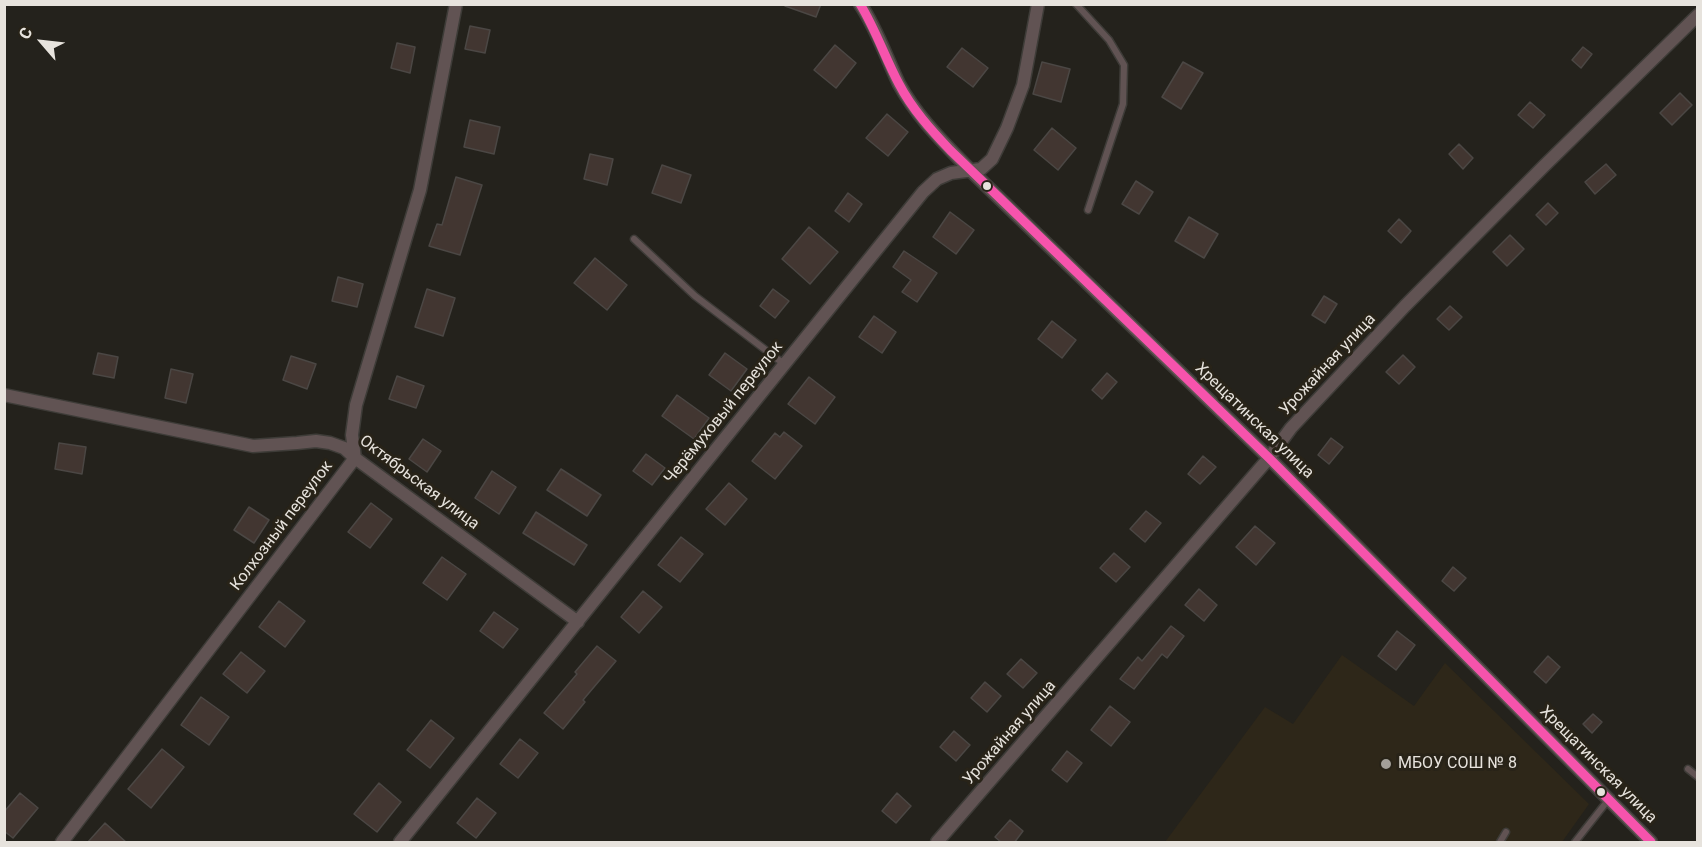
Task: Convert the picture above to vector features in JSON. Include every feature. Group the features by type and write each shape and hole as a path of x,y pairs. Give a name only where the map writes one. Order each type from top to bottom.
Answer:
{"street":[{"name":"Колхозный переулок","path":"62,843 355,458 352,435 356,405 420,190 456,4"},
{"name":"Хрещатинская улица","path":"860,4 868,16 900,85 936,135 1269,458 1651,843"},
{"name":"Черёмуховый переулок","path":"400,843 923,192 938,179 951,173 981,169 992,159 1007,128 1023,85 1038,4"},
{"name":"Урожайная улица","path":"937,843 1269,458 1291,428 1405,306 1698,15"},
{"name":"Октябрьская улица","path":"4,395 253,446 316,441 344,448 578,622"}],"lane":[{"path":"1076,4 1109,40 1124,65 1123,104 1088,210"},
{"path":"634,239 695,296 784,364"},
{"path":"1688,769 1698,777"},
{"path":"1575,843 1609,799"},
{"path":"1500,843 1506,832"}],"shaded area":[{"name":"МБОУ СОШ № 8","path":"1342,655 1414,706 1445,663 1589,804 1562,842 1165,842 1265,707 1293,724"}],"building":[{"path":"785,4 821,4 816,17 785,6"},
{"path":"470,26 490,30 485,53 465,49"},
{"path":"397,43 415,47 410,73 391,68"},
{"path":"835,45 856,63 836,88 814,70"},
{"path":"1583,47 1592,54 1581,68 1572,60"},
{"path":"962,48 988,68 973,87 947,67"},
{"path":"1042,62 1070,69 1061,102 1033,94"},
{"path":"1183,62 1203,73 1181,109 1162,97"},
{"path":"1680,93 1692,105 1672,125 1660,113"},
{"path":"1530,102 1545,115 1533,128 1518,115"},
{"path":"887,114 908,132 888,156 866,138"},
{"path":"470,120 500,127 494,154 464,147"},
{"path":"1052,128 1076,148 1058,170 1034,150"},
{"path":"1459,144 1473,158 1463,169 1449,154"},
{"path":"590,154 613,159 607,185 584,179"},
{"path":"1606,164 1616,175 1595,194 1585,182"},
{"path":"662,165 691,175 681,203 652,193"},
{"path":"456,177 482,185 460,255 429,246 437,224 442,225"},
{"path":"1136,181 1153,192 1139,214 1122,204"},
{"path":"848,193 862,204 849,222 835,211"},
{"path":"1548,203 1558,213 1546,225 1536,215"},
{"path":"950,212 974,230 956,254 933,237"},
{"path":"1189,217 1218,234 1204,258 1175,241"},
{"path":"1399,219 1411,231 1401,243 1388,231"},
{"path":"809,227 838,252 810,284 782,259"},
{"path":"1510,235 1524,249 1507,266 1493,252"},
{"path":"904,251 937,273 917,302 902,292 911,280 893,267"},
{"path":"595,258 627,285 607,310 574,283"},
{"path":"338,277 363,284 357,307 332,301"},
{"path":"427,289 455,298 443,336 415,327"},
{"path":"773,289 789,301 775,318 760,306"},
{"path":"1324,296 1337,304 1325,323 1312,315"},
{"path":"1450,306 1462,317 1449,330 1437,319"},
{"path":"874,316 896,332 882,353 859,337"},
{"path":"1052,321 1076,340 1062,358 1038,339"},
{"path":"98,353 118,357 114,378 93,374"},
{"path":"725,353 747,369 731,391 709,375"},
{"path":"1403,355 1415,367 1399,384 1386,372"},
{"path":"291,356 316,364 307,389 283,380"},
{"path":"171,369 193,374 186,403 165,398"},
{"path":"1107,373 1117,382 1102,399 1092,390"},
{"path":"397,376 424,386 416,408 389,399"},
{"path":"809,377 835,397 815,424 788,404"},
{"path":"677,395 709,418 694,439 662,416"},
{"path":"784,432 802,446 775,479 752,461 775,433 780,437"},
{"path":"1331,438 1343,447 1329,464 1318,455"},
{"path":"423,439 441,451 427,472 409,459"},
{"path":"59,443 86,447 82,474 55,469"},
{"path":"646,454 665,468 652,485 633,471"},
{"path":"1203,456 1216,467 1200,484 1188,474"},
{"path":"561,469 601,495 587,516 547,490"},
{"path":"492,471 516,487 499,514 475,498"},
{"path":"729,483 747,499 725,525 706,509"},
{"path":"371,503 392,519 370,548 348,532"},
{"path":"249,507 269,520 254,543 234,530"},
{"path":"1146,511 1161,523 1145,542 1130,529"},
{"path":"536,512 587,545 574,565 523,533"},
{"path":"1255,526 1275,543 1256,565 1236,547"},
{"path":"681,537 703,554 680,582 658,565"},
{"path":"1114,553 1130,567 1116,582 1100,568"},
{"path":"442,557 466,574 447,600 423,583"},
{"path":"1453,567 1466,578 1454,591 1442,581"},
{"path":"1199,589 1217,605 1204,621 1185,605"},
{"path":"643,591 662,607 639,633 621,617"},
{"path":"279,601 305,621 285,647 259,627"},
{"path":"494,612 518,629 503,648 480,631"},
{"path":"1171,626 1184,636 1167,658 1162,654 1134,689 1120,679 1138,657 1142,661"},
{"path":"1397,631 1415,645 1396,670 1378,656"},
{"path":"597,646 616,661 583,700 585,702 563,729 544,713"},
{"path":"241,652 265,671 247,693 223,674"},
{"path":"1548,656 1560,667 1546,683 1534,672"},
{"path":"1021,659 1037,673 1023,688 1007,674"},
{"path":"985,682 1001,696 987,712 971,698"},
{"path":"201,697 229,717 209,745 181,725"},
{"path":"1110,706 1130,722 1111,746 1091,730"},
{"path":"1593,714 1602,722 1592,733 1583,724"},
{"path":"431,720 454,738 430,768 407,750"},
{"path":"954,731 970,745 956,761 940,747"},
{"path":"520,739 538,753 518,778 500,764"},
{"path":"162,749 184,767 151,808 128,789"},
{"path":"1067,751 1082,763 1067,782 1052,770"},
{"path":"379,783 401,802 377,832 354,814"},
{"path":"20,793 38,808 13,838 4,831 4,812"},
{"path":"897,793 911,806 896,823 882,811"},
{"path":"477,798 496,813 476,838 457,823"},
{"path":"1010,820 1023,831 1014,843 1002,843 995,837"},
{"path":"105,823 127,843 87,843"}],"transit line":[{"path":"860,4 904,93 922,119 950,150 1269,458 1651,842"}],"place":[{"name":"МБОУ СОШ № 8","path":"1386,764"}]}
